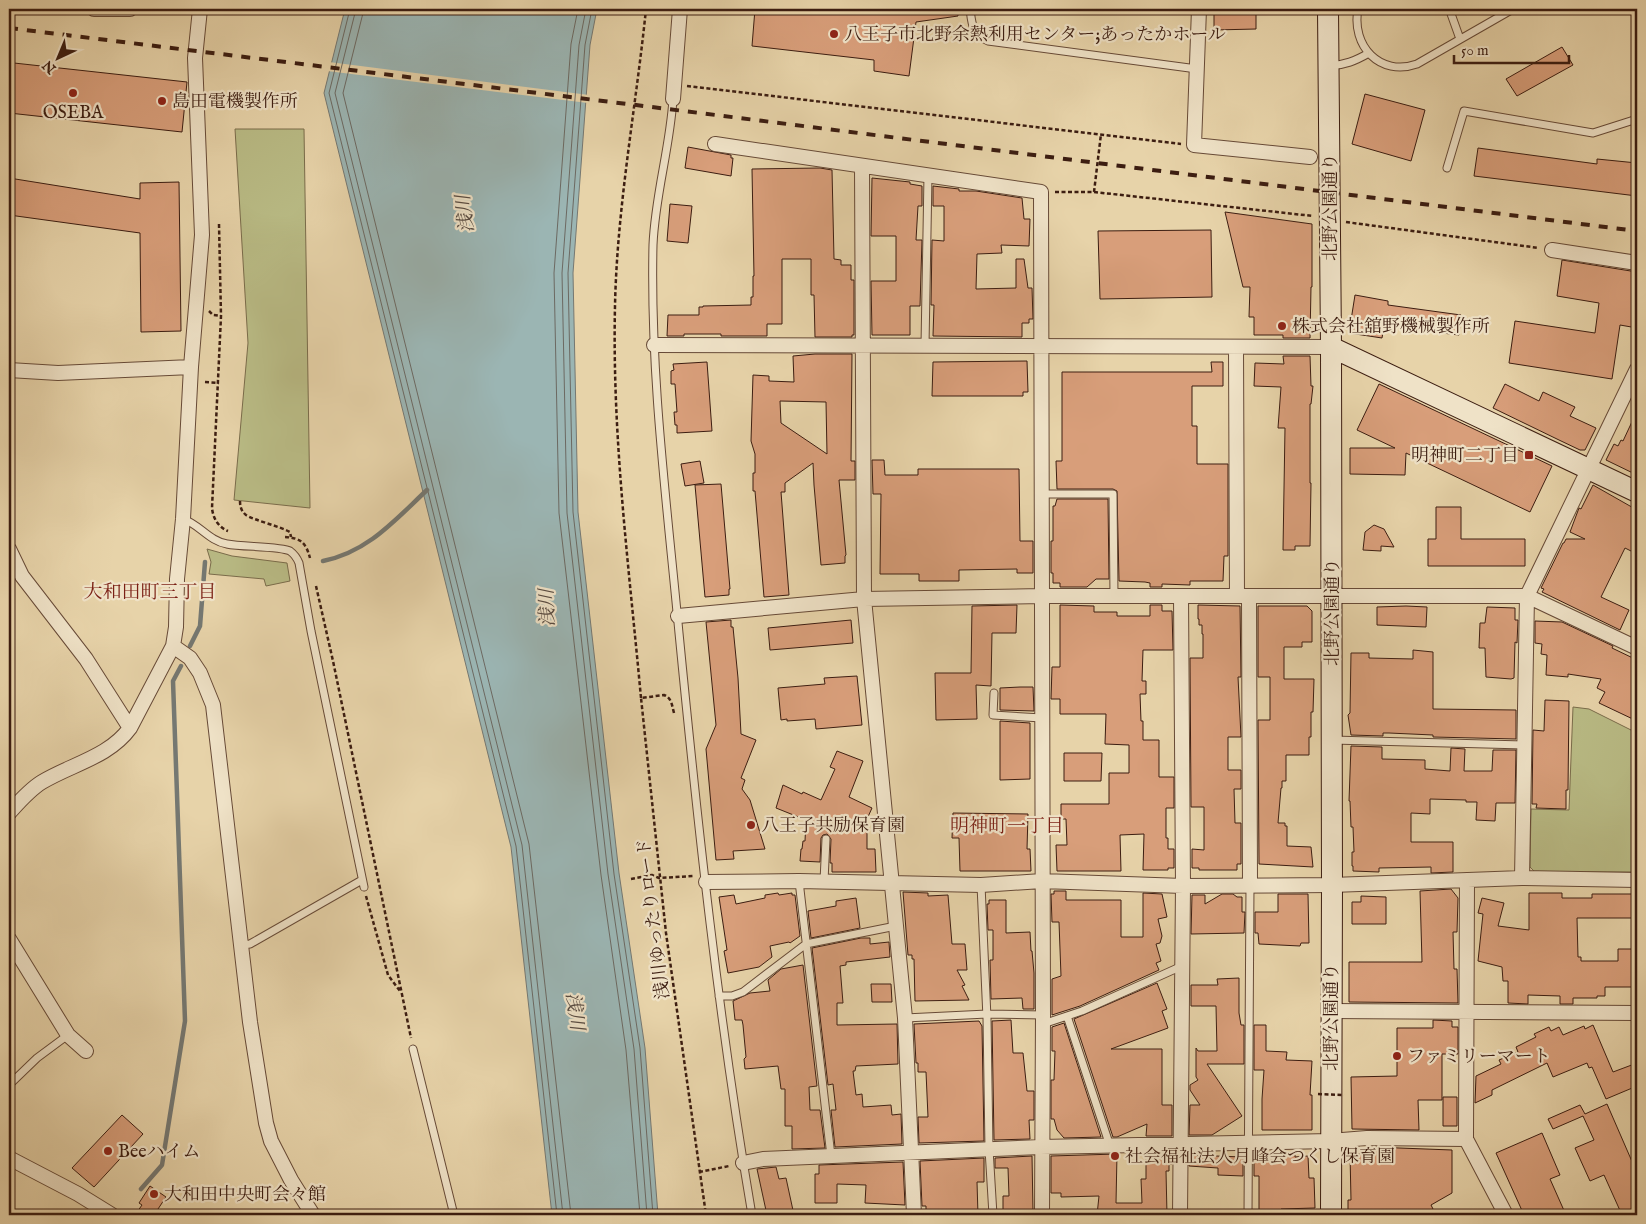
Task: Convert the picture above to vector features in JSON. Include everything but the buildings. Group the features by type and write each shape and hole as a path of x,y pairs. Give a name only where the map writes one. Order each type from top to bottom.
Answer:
{"street":[{"path":"94,9 130,9"},
{"path":"9,814 27,794 42,782 112,747 123,738 173,646 176,627 177,579 183,519 202,235 195,58 200,9"},
{"path":"673,99 680,9"},
{"path":"1199,9 1194,145 1310,157"},
{"name":"北野公園通り","path":"1328,9 1332,596 1330,1215"},
{"path":"715,144 1041,192 1043,346 1042,1215"},
{"path":"862,166 864,599 905,1018 914,1215"},
{"path":"1552,250 1637,263"},
{"path":"654,345 1331,347 1637,492"},
{"path":"1236,347 1250,885"},
{"path":"9,370 58,373 192,367"},
{"path":"1522,878 1527,596 1637,369"},
{"path":"9,549 22,576 86,659 130,728"},
{"path":"678,616 864,599 1042,596 1527,596 1637,648"},
{"path":"1180,1215 1183,886 1181,596"},
{"path":"173,646 190,658 200,673 213,705 250,1022 266,1123 271,1141 291,1180 313,1215"},
{"path":"706,882 824,881 981,885 1042,881 1183,886 1332,885 1522,878 1637,880"},
{"path":"1467,880 1466,1139 1506,1215"},
{"path":"9,939 68,1035 86,1051"},
{"path":"1330,1011 1637,1013"},
{"path":"743,1163 763,1159 1041,1147 1330,1141 1367,1138 1466,1139"},
{"path":"9,1158 78,1194 106,1213"}],"lane":[{"path":"970,9 972,26 978,36 988,41 1198,69"},
{"path":"1358,9 1358,30 1361,44 1380,62 1406,68 1417,64 1508,10"},
{"path":"1460,39 1446,10 1464,9"},
{"path":"1329,66 1353,63 1369,53"},
{"path":"673,99 654,227 654,345 657,410 719,996 752,1215"},
{"path":"1447,168 1464,111 1593,133 1637,119"},
{"path":"925,346 928,175"},
{"path":"1042,494 1113,494 1114,596"},
{"path":"183,519 189,521 216,541 238,546 285,549 295,555 299,563 363,884 250,944 242,945"},
{"path":"994,693 993,716 1042,718"},
{"path":"1332,740 1524,745"},
{"path":"824,881 826,839"},
{"path":"799,881 815,1004 831,1156"},
{"path":"981,885 987,1014 989,1149 993,1215"},
{"path":"1248,1215 1250,885"},
{"path":"719,996 732,996 742,992 806,944 896,926"},
{"path":"905,1018 987,1014 1043,1019 1067,1016 1182,966"},
{"path":"1067,1016 1110,1146"},
{"path":"9,1085 37,1058 68,1035"},
{"path":"414,1049 454,1215"}],"path":[{"name":"浅川ゆったりロード","path":"646,9 621,221 615,304 614,374 617,444 659,878 706,1215"},
{"path":"681,86 1194,145"},
{"path":"1094,192 1101,134"},
{"path":"1041,192 1094,192 1315,216"},
{"path":"1345,222 1552,250"},
{"path":"219,224 221,316 212,508 214,519 223,529 229,532"},
{"path":"240,501 240,508 246,515 290,532 291,537 282,537"},
{"path":"318,597 414,1049"},
{"path":"641,698 668,696 671,700 676,719"},
{"path":"631,879 652,875 659,878 686,877"},
{"path":"363,884 388,975 401,992"},
{"path":"1318,1094 1344,1095"},
{"path":"699,1172 727,1166"}],"green space":[{"path":"235,129 304,129 310,508 234,500 248,343"},
{"path":"207,549 232,556 287,563 290,581 266,586 264,579 209,574 211,562"},
{"path":"1573,707 1589,709 1637,733 1637,872 1535,872 1530,867 1531,809 1569,810"}],"water":[{"name":"浅川","path":"345,9 597,9 590,45 573,273 578,512 619,873 645,1048 658,1215 552,1215 511,847 324,93"}],"pier":[{"path":"329,62 589,95 588,103 327,71"}],"waterway":[{"path":"323,561 339,557 367,542 392,523 427,490"},
{"path":"190,646 200,626 205,562"},
{"path":"141,1189 162,1165 185,1021 173,681 181,666"}],"railway":[{"path":"9,28 1637,231"}],"place":[{"name":"八王子市北野余熱利用センター;あったかホール","path":"834,34"},
{"name":"OSEBA","path":"73,93"},
{"name":"島田電機製作所","path":"162,101"},
{"name":"株式会社舘野機械製作所","path":"1282,326"},
{"name":"明神町二丁目","path":"1529,455"},
{"name":"八王子共励保育園","path":"751,825"},
{"name":"ファミリーマート","path":"1397,1056"},
{"name":"Beeハイム","path":"108,1151"},
{"name":"社会福祉法人月峰会つくし保育園","path":"1115,1156"},
{"name":"大和田中央町会々館","path":"154,1194"}],"district":[{"name":"大和田町三丁目","path":"150,591"},
{"name":"明神町一丁目","path":"1007,825"}]}
